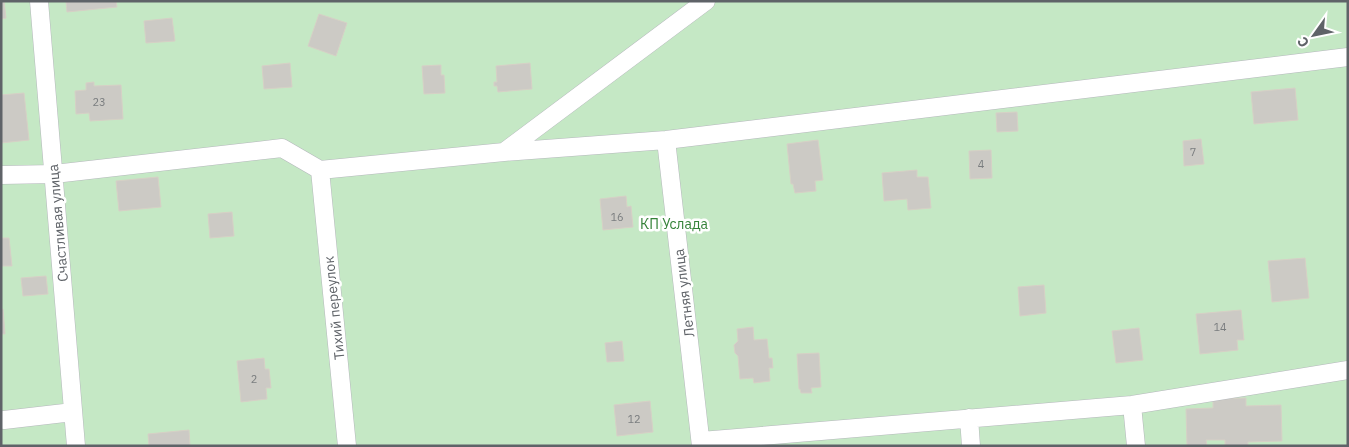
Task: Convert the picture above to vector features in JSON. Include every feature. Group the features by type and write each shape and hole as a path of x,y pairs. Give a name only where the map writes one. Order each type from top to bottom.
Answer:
{"street":[{"name":"Счастливая улица","path":"39,1 76,446"},
{"path":"504,152 706,1"},
{"path":"1,175 54,174 282,148 320,170 504,152 666,140 1348,58"},
{"name":"Летняя улица","path":"666,140 701,443"},
{"name":"Тихий переулок","path":"320,170 347,446"},
{"path":"701,443 1132,405 1348,370"},
{"path":"1132,405 1136,446"},
{"path":"4,420 73,412"},
{"path":"969,418 971,446"}],"green space":[{"name":"КП Услада","path":"1,1 1348,1 1348,446 1,446"}],"building":[{"path":"1,1 4,1 6,18 1,19"},
{"path":"66,1 116,1 117,7 67,12"},
{"path":"319,14 347,23 336,56 308,46"},
{"path":"172,18 175,41 146,43 144,21"},
{"path":"290,63 292,87 264,89 262,66"},
{"path":"530,63 532,89 498,92 497,86 494,86 494,82 497,82 496,66"},
{"path":"441,65 441,75 444,75 445,93 424,94 422,66"},
{"path":"94,82 94,86 121,85 123,119 90,121 89,113 76,114 75,91 86,90 86,83"},
{"path":"1295,88 1298,120 1254,124 1251,92"},
{"path":"24,93 29,140 1,143 1,95"},
{"path":"1017,112 1018,131 997,132 996,113"},
{"path":"1201,139 1204,164 1184,166 1183,141"},
{"path":"818,140 823,180 815,181 816,191 795,193 793,184 791,184 787,144"},
{"path":"991,150 992,178 970,179 969,151"},
{"path":"917,170 917,177 928,177 931,208 908,210 907,199 884,201 882,173"},
{"path":"158,177 161,207 119,211 116,181"},
{"path":"626,196 627,207 631,206 633,227 603,230 600,199"},
{"path":"232,212 234,236 210,238 208,214"},
{"path":"1,238 9,238 12,266 1,266"},
{"path":"1305,258 1309,298 1272,302 1268,261"},
{"path":"46,276 48,294 23,296 21,278"},
{"path":"1044,285 1046,313 1020,316 1018,287"},
{"path":"3,309 5,334 1,334 1,310"},
{"path":"1241,310 1244,340 1237,340 1238,350 1200,354 1196,314"},
{"path":"753,327 754,340 767,339 769,358 772,358 773,368 769,368 770,381 754,383 753,378 740,379 738,356 735,353 734,345 738,341 737,329"},
{"path":"1139,328 1143,360 1116,363 1112,331"},
{"path":"622,341 624,361 607,362 605,343"},
{"path":"819,353 821,387 811,388 812,393 801,393 799,389 797,354"},
{"path":"264,358 265,369 269,369 271,388 266,388 267,399 241,402 237,361"},
{"path":"1246,398 1246,406 1281,405 1282,441 1248,442 1248,446 1225,446 1225,440 1206,440 1207,446 1187,446 1186,409 1213,408 1213,399"},
{"path":"650,401 653,432 617,436 614,405"},
{"path":"189,430 190,446 149,446 148,434"}]}
